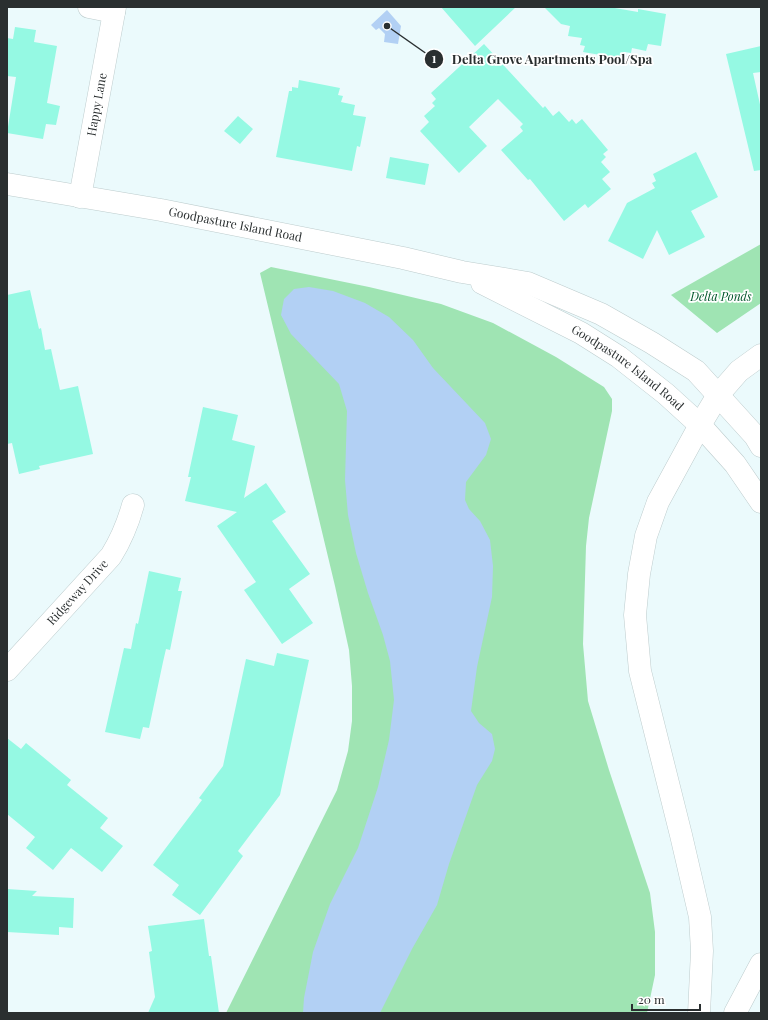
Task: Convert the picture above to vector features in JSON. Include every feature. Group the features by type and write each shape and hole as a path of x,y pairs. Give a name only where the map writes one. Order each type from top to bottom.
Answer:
{"main road":[{"name":"Happy Lane","path":"80,197 115,9 89,7"},
{"name":"Goodpasture Island Road","path":"7,184 162,210 403,258 462,272 528,283 601,314 652,343 696,371 755,436 761,446"},
{"name":"Goodpasture Island Road","path":"462,272 525,303 587,337 619,357 666,394 700,425 735,464 761,502"},
{"path":"699,1013 702,951 700,917 640,671 635,615 639,574 649,529 658,502 718,395 739,371 761,355"},
{"name":"Ridgeway Drive","path":"7,670 111,556 127,526 133,505"},
{"path":"735,1013 761,964"}],"green space":[{"name":"Delta Ponds","path":"761,244 761,303 717,333 671,295"},
{"path":"271,267 369,287 441,304 493,323 556,357 604,387 612,399 612,411 589,518 586,546 583,644 588,701 609,770 650,893 655,932 655,975 647,1013 226,1013 337,790 348,751 352,721 352,686 349,650 260,273"}],"water":[{"path":"387,10 401,26 398,44 384,42 385,34 379,28 376,30 371,25"},
{"path":"309,287 333,291 365,303 389,317 413,340 433,368 485,423 491,439 486,455 466,482 465,500 469,509 480,521 490,540 493,566 492,597 477,667 471,711 479,723 492,734 495,749 492,761 477,785 449,864 437,905 412,949 380,1013 303,1013 304,998 313,952 330,904 358,848 378,787 389,740 394,700 390,661 356,553 348,515 345,480 347,411 339,384 291,334 281,315 284,299 294,289"}],"building":[{"path":"441,7 516,7 475,46"},
{"path":"544,7 609,7 638,12 638,9 666,14 661,46 648,44 646,51 632,48 631,53 625,52 624,59 583,52 585,46 580,45 582,38 568,36 570,26 561,24"},
{"path":"15,27 36,30 34,42 57,46 47,103 60,106 56,125 46,124 43,139 7,133 16,77 7,76 7,38 13,39"},
{"path":"484,44 543,108 545,106 553,116 559,111 569,122 572,119 576,124 582,119 608,150 603,154 606,157 601,162 610,172 602,179 611,189 588,208 585,204 564,221 530,179 528,180 501,150 523,131 520,127 523,124 498,99 469,127 487,146 459,173 420,131 429,122 424,116 435,106 432,103 436,99 431,93"},
{"path":"761,46 761,72 753,73 761,109 761,170 754,171 726,54"},
{"path":"299,80 340,88 338,95 343,96 341,102 355,105 353,115 366,117 360,147 357,146 352,171 276,157 289,91 292,91 292,87 298,88"},
{"path":"238,116 253,129 240,144 224,131"},
{"path":"696,152 718,197 691,211 705,237 669,255 657,230 643,259 608,241 627,203 655,188 652,183 656,181 653,174"},
{"path":"390,157 429,164 425,185 386,178"},
{"path":"30,290 39,329 41,328 45,350 51,349 60,390 78,386 93,454 39,466 40,469 19,474 12,443 7,444 7,295"},
{"path":"203,407 238,415 232,440 255,446 244,498 266,483 286,512 272,521 310,574 289,589 313,623 282,644 244,590 256,582 217,526 237,512 185,501 191,477 188,477"},
{"path":"149,571 181,578 178,591 182,591 170,650 166,649 149,728 143,727 140,739 105,732 124,648 131,649"},
{"path":"277,653 309,660 280,795 238,851 243,856 200,915 172,895 179,885 153,865 202,800 199,798 223,766 246,659 274,666"},
{"path":"7,738 21,749 26,743 71,780 67,785 108,818 100,828 123,846 102,872 71,848 53,870 26,848 35,837 7,814"},
{"path":"7,889 37,891 32,896 74,898 73,928 59,927 59,935 7,932"},
{"path":"204,919 219,1013 148,1013 155,997 149,952 152,951 148,926"}],"place":[{"name":"Delta Grove Apartments Pool/Spa","path":"387,26"}]}
